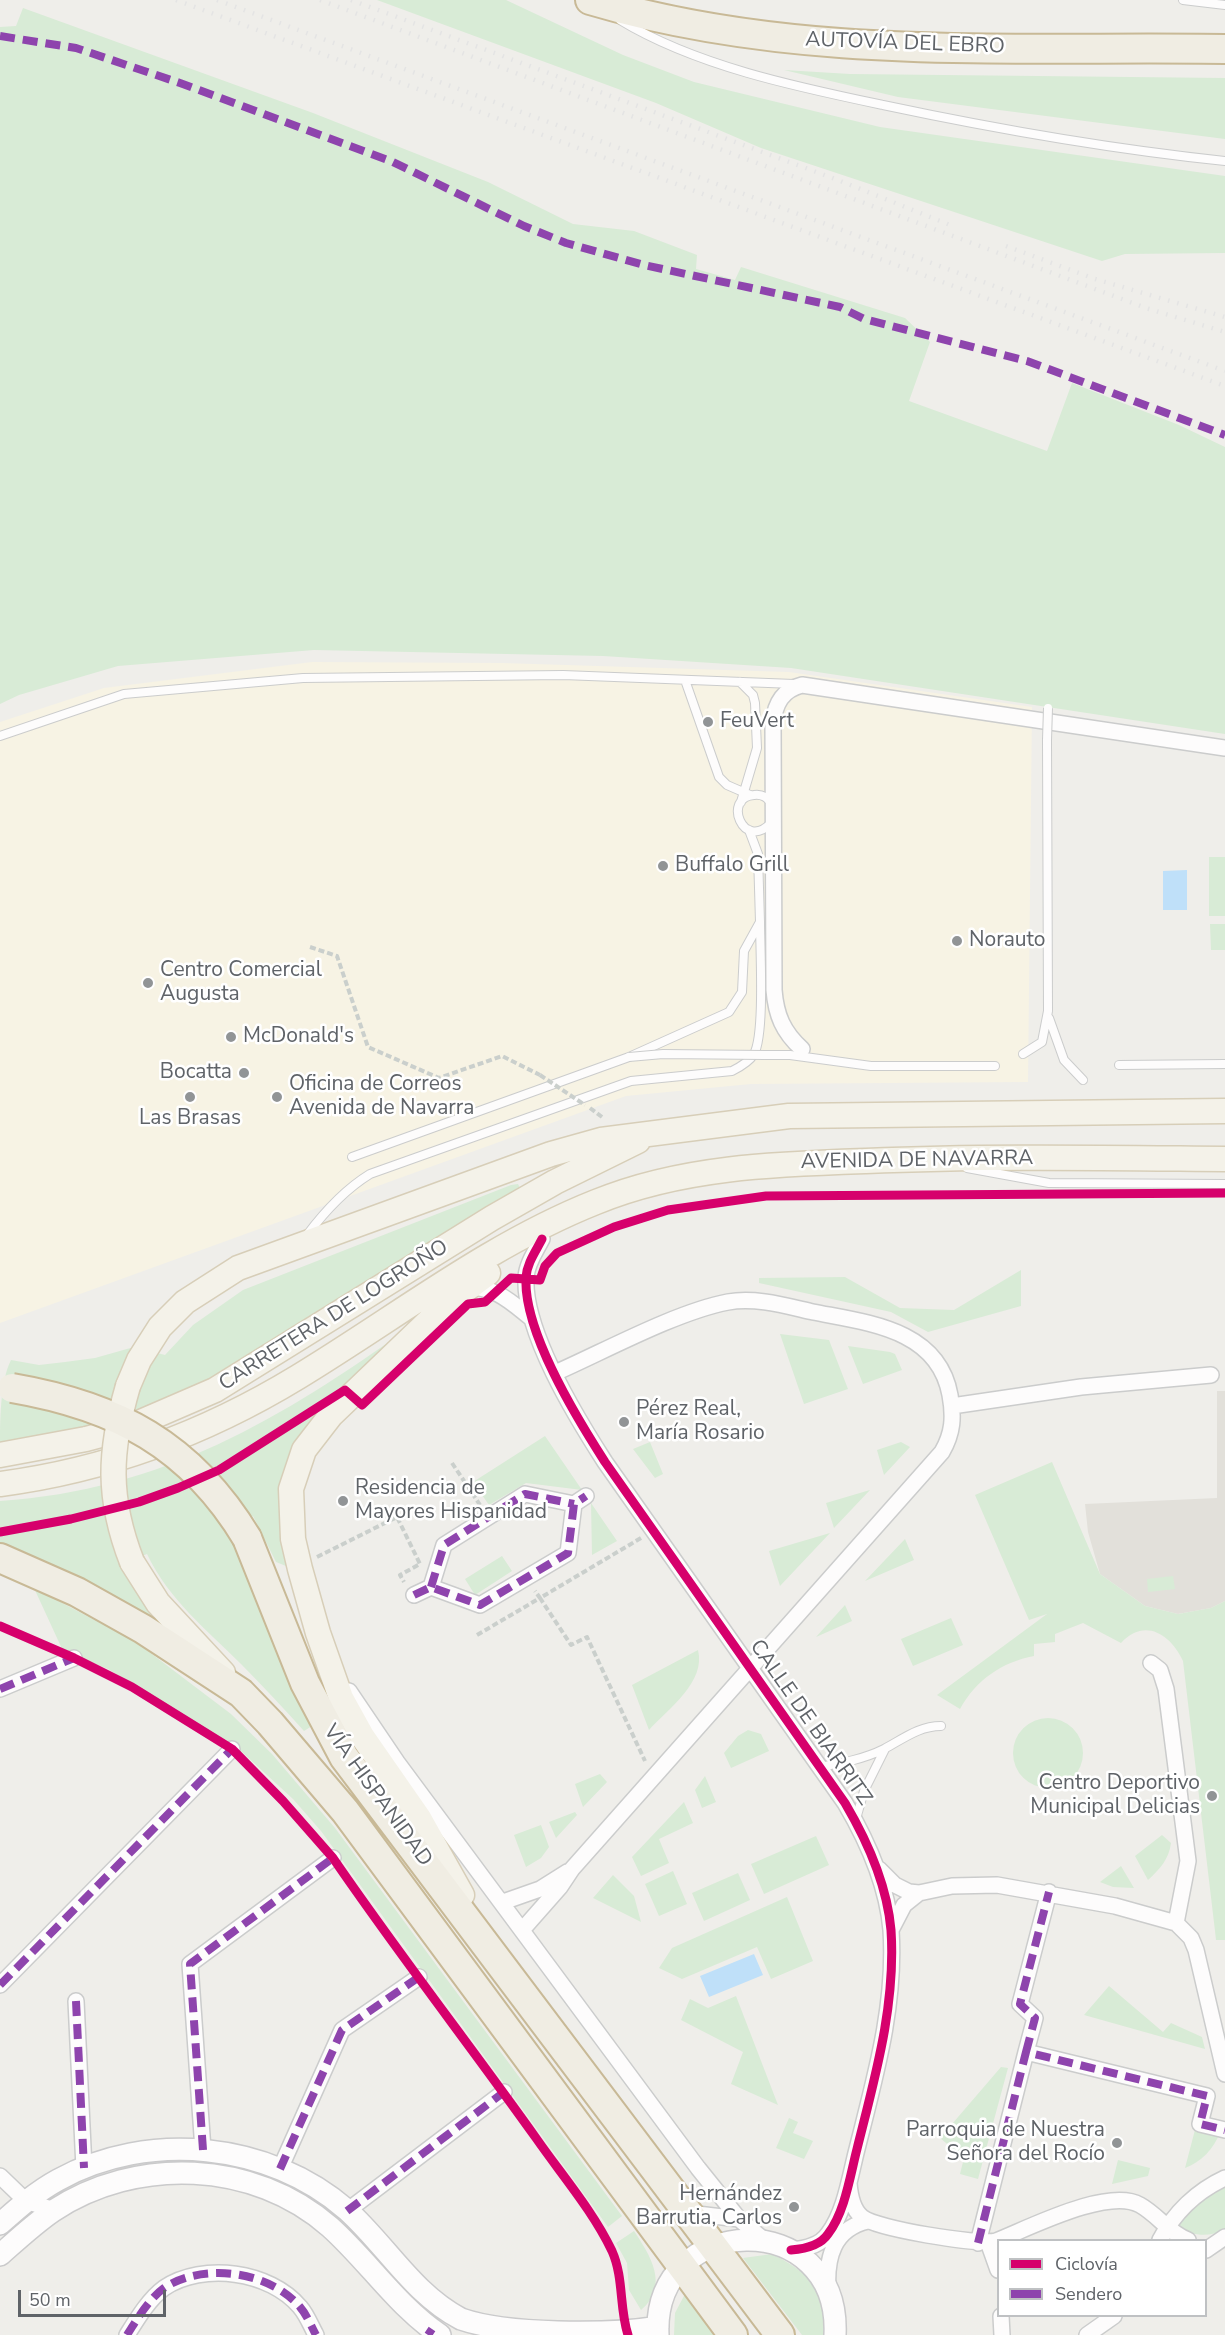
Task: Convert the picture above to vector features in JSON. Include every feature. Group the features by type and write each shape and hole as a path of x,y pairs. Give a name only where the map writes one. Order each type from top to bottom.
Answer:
{"highway":[{"name":"AUTOVÍA DEL EBRO","path":"589,0 698,28 834,44 939,48 1225,49"},
{"name":"VÍA HISPANIDAD","path":"6,1388 59,1396 87,1404 161,1443 214,1489 246,1538 305,1683 324,1722 345,1757 780,2335"},
{"name":"VÍA HISPANIDAD","path":"0,1558 77,1592 123,1617 241,1693 307,1764 345,1811 733,2335"}],"main road":[{"path":"241,1693 178,1627 158,1602 132,1562 122,1537 115,1506 113,1455 117,1423 128,1386 139,1360 160,1327 185,1302 238,1268 551,1154 602,1140 789,1116 1225,1112"},
{"name":"CARRETERA DE LOGROÑO","path":"0,1455 74,1442 127,1428 214,1390 501,1213 555,1182 651,1135"},
{"name":"AVENIDA DE NAVARRA","path":"611,1196 662,1182 759,1166 938,1158 1225,1159"},
{"path":"500,1962 419,1818 350,1716 310,1607 293,1539 291,1489 296,1468 312,1438 331,1415 466,1288 611,1196"},
{"name":"CARRETERA DE LOGROÑO","path":"0,1484 49,1478 93,1467 190,1434 300,1376 433,1288 522,1237 611,1196"}],"street":[{"path":"802,1049 785,1032 775,1006 771,823 774,813 771,803 774,713 786,691 802,685 1225,748"},
{"name":"CALLE DE BIARRITZ","path":"542,1239 527,1272 531,1318 555,1373 584,1430 820,1767 855,1821 877,1866 891,1930 892,1976 886,2024 848,2181 828,2235 813,2245 792,2250"},
{"path":"466,1288 483,1288 496,1293 531,1318"},
{"path":"523,1929 551,1898 572,1869 942,1452 953,1427 949,1388 940,1368 917,1342 894,1330 779,1305 743,1300 690,1314 555,1373"},
{"path":"952,1406 1081,1387 1212,1375"},
{"path":"414,1595 431,1587 480,1605 568,1553 580,1500 525,1494 485,1513 444,1545 431,1587"},
{"name":"VÍA HISPANIDAD","path":"325,1649 397,1762 523,1929 691,2159 739,2219 764,2240"},
{"path":"0,1689 74,1658"},
{"path":"1151,1663 1160,1670 1166,1689 1188,1861 1176,1923"},
{"path":"0,1985 232,1749"},
{"path":"203,2150 190,1964 333,1858"},
{"path":"877,1866 895,1885 919,1893 978,1884 1049,1892 1115,1906 1176,1923 1191,1938 1196,1950 1225,2074"},
{"path":"502,1902 540,1889 572,1869"},
{"path":"997,2267 983,2243 1035,2018 1020,2004 1049,1892"},
{"path":"891,1930 904,1905 919,1893"},
{"path":"280,2169 342,2030 419,1977"},
{"path":"75,2001 84,2168"},
{"path":"1026,2052 1207,2096 1200,2124 1225,2130"},
{"path":"348,2211 504,2092"},
{"path":"0,2224 26,2201 57,2180 84,2168 144,2151 203,2150 243,2157 280,2169 330,2196 348,2211 434,2302 476,2326 526,2334 615,2334 658,2331"},
{"path":"0,2255 54,2210 103,2186 136,2176 179,2173 244,2181 280,2194 328,2225 406,2308 434,2333"},
{"path":"0,2176 26,2201 54,2210"},
{"path":"1163,2234 1191,2201 1225,2178"},
{"path":"848,2181 856,2210 868,2221"},
{"path":"828,2291 828,2262 833,2246 848,2228 868,2221 983,2243 1077,2210 1114,2200 1140,2206 1163,2234 1181,2239"},
{"path":"689,2213 739,2219"},
{"name":"VÍA HISPANIDAD","path":"658,2331 661,2306 669,2285 682,2267 698,2254 731,2240 764,2240 792,2250 819,2275 833,2306 835,2335"},
{"path":"127,2335 144,2309 164,2288 188,2277 222,2273 248,2276 275,2287 300,2306 316,2335"},
{"path":"1002,2317 1002,2335"},
{"path":"1087,2335 1109,2318"}],"lane":[{"path":"589,0 632,27 678,49 812,90 935,116 1144,153 1225,161"},
{"path":"1183,0 1225,5"},
{"path":"0,736 124,694 303,678 562,675 802,685"},
{"path":"685,680 719,777 727,785 747,794 762,796 771,803"},
{"path":"301,1244 320,1216 356,1183 370,1174 631,1082 732,1071 745,1064 753,1056 759,1037 758,854 749,830 742,825 738,816 741,802 747,794 757,748 753,695 740,682"},
{"path":"1023,1054 1042,1042 1048,1011 1048,708"},
{"path":"749,830 762,830 771,823"},
{"path":"352,1157 629,1057 729,1012 735,1008 744,984 744,951 760,922"},
{"path":"1048,1011 1058,1048 1068,1065 1083,1080"},
{"path":"765,1055 802,1049"},
{"path":"629,1057 663,1054 765,1055 871,1065 995,1066"},
{"path":"1119,1065 1225,1064"},
{"path":"938,1158 983,1173 1049,1183 1225,1184"},
{"path":"820,1767 854,1761 885,1749 905,1735 932,1726 941,1726"},
{"path":"855,1821 864,1791 885,1749"}],"path":[{"path":"310,947 338,956 368,1047 439,1078 501,1056 540,1075 602,1117"},
{"path":"452,1463 485,1513"},
{"path":"308,1562 397,1517 420,1564 400,1575 412,1597 414,1595"},
{"path":"477,1635 654,1530"},
{"path":"534,1589 571,1645 587,1637 653,1778"}],"shaded area":[{"name":"Centro Comercial Augusta","path":"312,662 502,663 789,672 1032,707 1028,1082 751,1084 626,1096 0,1323 0,722 104,688"},
{"path":"1217,1391 1225,1391 1225,1601 1211,1608 1178,1614 1145,1606 1100,1574 1088,1532 1085,1504 1217,1498"}],"green space":[{"path":"377,0 506,0 623,55 694,82 880,127 1225,176 1225,253 1125,254 1102,261 761,148 656,103"},
{"path":"23,8 313,113 488,182 573,224 634,231 697,255 696,269 735,280 741,267 905,318 930,342 909,401 1047,451 1072,383 1179,425 1225,447 1225,734 791,668 603,656 314,650 118,666 19,695 0,704 0,27 16,26"},
{"path":"784,70 850,74 1225,78 1225,139 898,97"},
{"path":"1209,857 1225,857 1225,916 1209,916"},
{"path":"1210,924 1225,924 1225,950 1211,950"},
{"path":"518,1184 520,1188 178,1403 0,1450 3,1390 11,1360 39,1365 95,1358 134,1347 165,1355 193,1325 243,1290"},
{"path":"1021,1270 1021,1306 928,1332 891,1312 759,1283 759,1278 845,1277 900,1308 954,1310"},
{"path":"410,1327 309,1437 292,1564 286,1566 276,1562 253,1516 229,1534 247,1567 312,1726 304,1731 177,1600 147,1554 124,1563 170,1632 89,1582 0,1547 0,1501 59,1494 115,1482 167,1465 218,1444 267,1420"},
{"path":"780,1334 829,1340 848,1389 804,1404"},
{"path":"848,1346 895,1354 902,1370 863,1384"},
{"path":"545,1436 582,1490 526,1483 489,1505 473,1482"},
{"path":"650,1442 663,1474 655,1478 633,1449"},
{"path":"901,1442 910,1447 884,1475 877,1450"},
{"path":"1052,1462 1100,1574 1145,1606 1178,1614 1211,1608 1225,1601 1225,1940 1216,1940 1183,1661 1172,1644 1164,1637 1148,1630 1139,1631 1121,1643 1083,1623 1055,1634 1055,1642 1034,1644 1034,1656 1011,1663 991,1674 974,1689 960,1709 937,1695 1047,1614 1029,1620 975,1495"},
{"path":"870,1490 834,1528 826,1503"},
{"path":"591,1503 617,1541 592,1555"},
{"path":"830,1533 780,1586 769,1551"},
{"path":"905,1539 914,1560 865,1581"},
{"path":"502,1556 512,1571 475,1595 465,1579"},
{"path":"1173,1576 1175,1589 1148,1592 1147,1579"},
{"path":"34,1588 136,1642 231,1714 272,1754 335,1828 622,2216 608,2227 321,1831 293,1799 242,1752 108,1669 63,1651"},
{"path":"845,1605 852,1621 816,1637"},
{"path":"951,1618 963,1645 913,1666 901,1639"},
{"path":"698,1650 697,1673 691,1684 649,1730 632,1685"},
{"path":"1041,1718 1055,1718 1068,1724 1077,1733 1083,1746 1081,1766 1073,1778 1055,1788 1041,1788 1028,1782 1019,1773 1013,1760 1013,1746 1019,1733 1028,1724"},
{"path":"748,1730 761,1734 769,1751 731,1768 724,1753 738,1736"},
{"path":"600,1774 607,1782 583,1807 575,1784"},
{"path":"705,1776 716,1802 702,1808 695,1790"},
{"path":"684,1802 693,1823 659,1839 669,1863 641,1876 632,1857"},
{"path":"575,1812 577,1815 556,1838 549,1822"},
{"path":"541,1825 549,1847 541,1858 526,1867 514,1835"},
{"path":"1162,1835 1171,1843 1170,1849 1163,1863 1148,1880 1135,1856"},
{"path":"816,1836 829,1865 764,1894 751,1864"},
{"path":"1121,1866 1134,1888 1113,1887 1100,1882"},
{"path":"673,1871 687,1904 659,1916 645,1884"},
{"path":"738,1873 750,1900 704,1921 692,1893"},
{"path":"613,1875 634,1896 641,1922 593,1898"},
{"path":"787,1897 813,1961 771,1979 757,1947 682,1979 659,1968 672,1948"},
{"path":"1109,1986 1163,2032 1171,2023 1202,2037 1205,2049 1084,2015"},
{"path":"736,1996 778,2105 731,2084 743,2052 681,2020 690,1999 708,2008"},
{"path":"1001,2067 1008,2068 978,2179 960,2174 964,2158 940,2138"},
{"path":"789,2118 798,2122 793,2133 813,2141 804,2159 776,2148"},
{"path":"1196,2126 1220,2132 1206,2154 1185,2168"},
{"path":"1118,2160 1150,2168 1148,2176 1112,2184"},
{"path":"1225,2185 1225,2229 1213,2234 1201,2235 1178,2227 1188,2212"},
{"path":"634,2231 651,2260 656,2281 650,2301 641,2310 629,2290 627,2263 616,2243"},
{"path":"772,2254 801,2271 818,2290 823,2306 826,2335 802,2335 743,2258"},
{"path":"685,2294 715,2335 674,2335 675,2313"}],"water":[{"path":"1187,870 1187,910 1163,910 1163,871"},
{"path":"754,1954 763,1975 709,1997 700,1976"}],"railway":[{"path":"176,0 1225,386"},
{"path":"217,0 1225,371"},
{"path":"320,0 1146,308 1225,332"},
{"path":"351,0 838,180 955,227"},
{"path":"1006,246 1095,279 1225,317"}],"marked path":[{"path":"0,36 76,48 180,83 393,162 524,226 566,243 644,265 840,307 864,319 1027,361 1225,435"},
{"path":"431,1587 444,1545 525,1494 574,1504"},
{"path":"414,1595 431,1587 480,1605 568,1553 574,1504 586,1496"},
{"path":"0,1689 74,1658"},
{"path":"0,1985 232,1749"},
{"path":"203,2150 190,1964 333,1858"},
{"path":"1026,2052 1035,2018 1020,2004 1049,1892"},
{"path":"280,2169 342,2030 419,1977"},
{"path":"76,2001 84,2168"},
{"path":"978,2243 1026,2052 1207,2096 1200,2124 1225,2130"},
{"path":"347,2211 504,2092"},
{"path":"127,2335 148,2303 164,2288 197,2275 216,2273 254,2278 272,2285 300,2307 316,2335"},
{"path":"428,2335 432,2329"}],"cycle path":[{"path":"0,1532 71,1519 139,1502 178,1488 219,1470 345,1390 362,1405 468,1304 485,1302 511,1278 540,1280 545,1266 557,1253 614,1227 668,1210 766,1196 1225,1193"},
{"path":"542,1239 527,1272 527,1299 542,1347 566,1398 605,1462 845,1803 869,1848 885,1896 891,1930 892,1958 887,2013 877,2068 846,2193 839,2215 825,2238 811,2246 791,2250"},
{"path":"0,1626 74,1658 132,1687 232,1749 283,1801 333,1858 596,2222 616,2261 628,2335"}],"place":[{"name":"FeuVert","path":"708,722"},
{"name":"Buffalo Grill","path":"663,866"},
{"name":"Norauto","path":"957,941"},
{"name":"Centro Comercial Augusta","path":"148,983"},
{"name":"McDonald's","path":"231,1037"},
{"name":"Bocatta","path":"244,1073"},
{"name":"Las Brasas","path":"190,1097"},
{"name":"Oficina de Correos Avenida de Navarra","path":"277,1097"},
{"name":"Pérez Real, María Rosario","path":"624,1422"},
{"name":"Residencia de Mayores Hispanidad","path":"343,1501"},
{"name":"Centro Deportivo Municipal Delicias","path":"1212,1796"},
{"name":"Parroquia de Nuestra Señora del Rocío","path":"1117,2143"},
{"name":"Hernández Barrutia, Carlos","path":"794,2207"}]}
